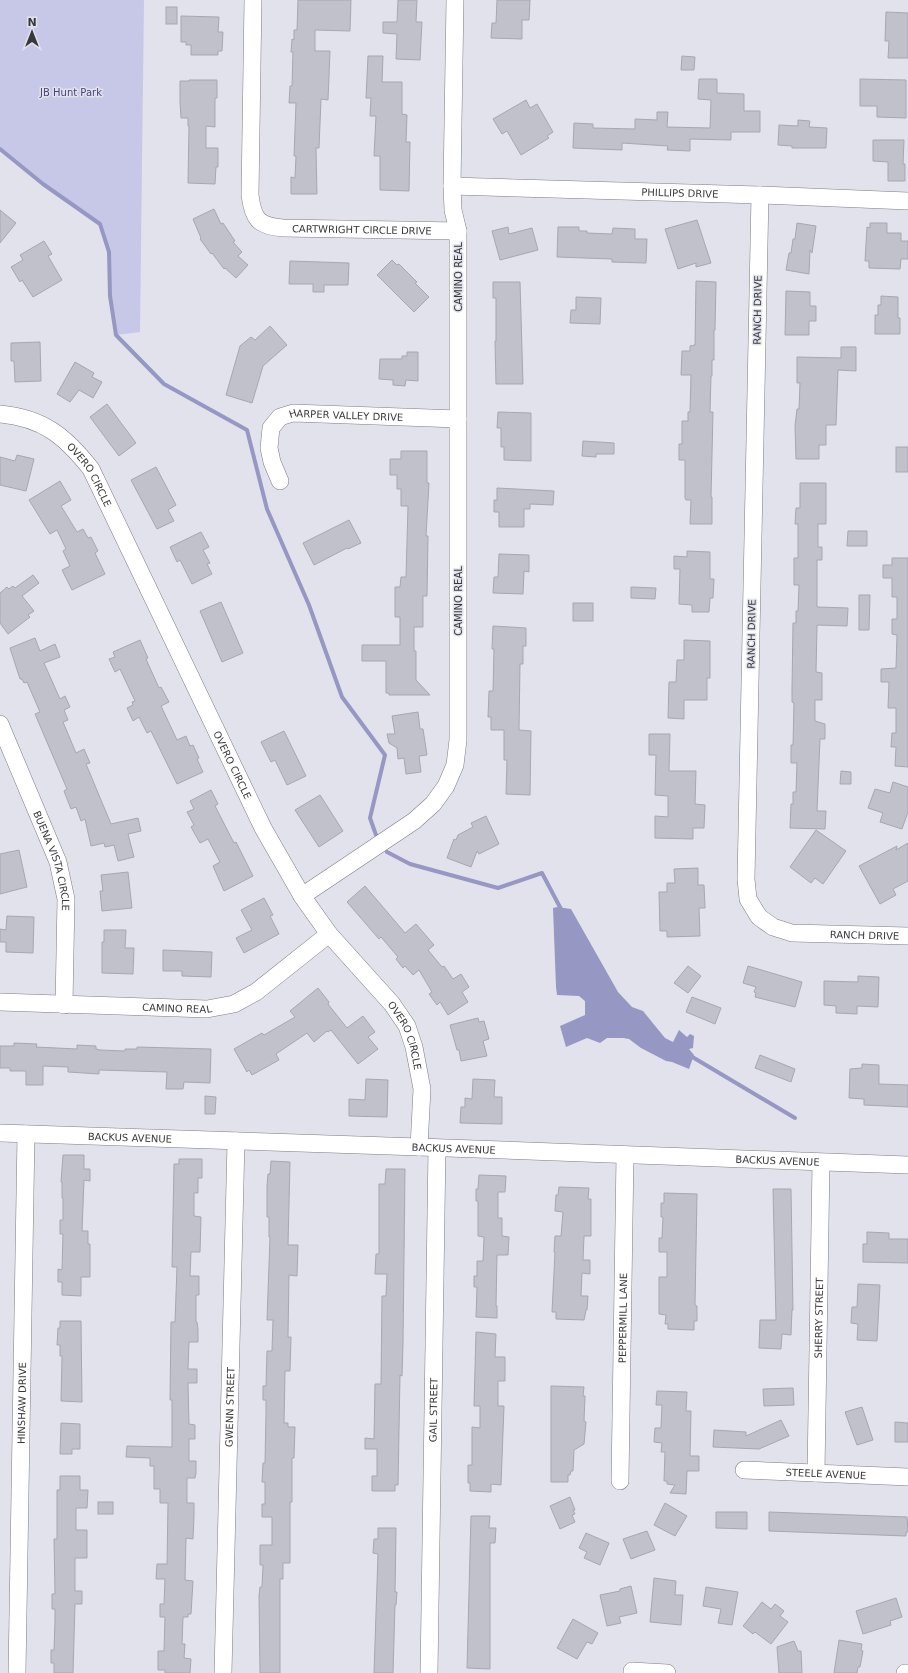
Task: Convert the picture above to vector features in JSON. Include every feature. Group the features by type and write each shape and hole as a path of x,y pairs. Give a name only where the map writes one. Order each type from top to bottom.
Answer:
{"street":[{"name":"CARTWRIGHT CIRCLE DRIVE","path":"254,0 250,195 252,208 257,220 268,226 283,228 458,231"},
{"path":"455,0 452,186 453,210 458,231"},
{"name":"PHILLIPS DRIVE","path":"452,186 908,201"},
{"name":"RANCH DRIVE","path":"760,195 746,878 748,899 759,917 768,924 792,933 908,936"},
{"name":"CAMINO REAL","path":"302,896 414,821 433,804 446,786 455,765 458,740 458,231"},
{"name":"HARPER VALLEY DRIVE","path":"280,481 272,462 269,448 271,428 280,417 294,413 458,419"},
{"name":"OVERO CIRCLE","path":"0,414 18,416 36,422 55,432 74,448 91,469 263,828 302,896 330,934 392,1004 407,1026 414,1047 422,1089 419,1146"},
{"name":"BUENA VISTA CIRCLE","path":"0,724 58,862 66,899 64,1005"},
{"name":"CAMINO REAL","path":"0,1002 207,1010 234,1004 256,992 330,934"},
{"name":"BACKUS AVENUE","path":"0,1133 419,1146 437,1148 908,1166"},
{"name":"HINSHAW DRIVE","path":"18,1673 26,1134"},
{"name":"GWENN STREET","path":"223,1673 236,1141"},
{"name":"GAIL STREET","path":"429,1673 437,1148"},
{"name":"PEPPERMILL LANE","path":"620,1481 626,1155"},
{"name":"SHERRY STREET","path":"816,1473 821,1163"},
{"name":"STEELE AVENUE","path":"744,1470 908,1477"},
{"path":"632,1672 667,1673"}],"green space":[{"name":"JB Hunt Park","path":"0,0 144,0 140,332 116,335 110,296 109,252 100,224 43,184 0,149"}],"shaded area":[{"path":"557,907 571,909 618,992 632,1007 643,1011 665,1038 673,1042 679,1030 687,1037 690,1034 694,1036 693,1048 689,1049 694,1055 689,1069 666,1061 641,1048 629,1039 607,1038 600,1043 587,1038 566,1047 560,1026 585,1015 585,1001 579,996 557,995 553,908"}],"building":[{"path":"298,0 351,0 350,31 315,30 315,51 330,51 328,100 321,99 319,148 316,148 317,194 291,194 291,177 295,178 296,156 294,156 296,103 289,103 290,86 292,86 292,39 294,40 294,30 297,30"},
{"path":"398,0 417,0 416,22 422,22 420,60 396,59 397,34 383,33 383,22 397,22"},
{"path":"497,0 530,0 529,20 522,20 522,39 491,38 492,23 496,23"},
{"path":"166,7 177,7 177,24 166,24"},
{"path":"886,12 908,13 908,58 888,58 889,41 885,41"},
{"path":"181,16 219,17 218,32 223,32 222,51 218,51 218,55 191,55 191,45 186,45 186,42 181,42"},
{"path":"368,56 383,56 382,82 402,82 402,114 407,115 406,142 410,142 409,191 380,190 380,156 374,156 376,116 370,116 371,98 366,98"},
{"path":"682,56 695,57 694,70 681,70"},
{"path":"699,79 717,79 717,93 744,94 744,111 760,111 760,132 731,132 731,140 690,139 690,151 667,150 668,146 622,143 622,150 573,148 574,123 593,124 593,128 635,129 635,119 657,120 657,112 668,112 667,127 710,128 711,100 698,99"},
{"path":"860,79 906,80 906,118 877,117 877,106 860,106"},
{"path":"217,80 217,98 215,98 215,127 206,126 206,148 218,148 218,167 216,167 215,184 188,183 189,126 188,118 181,118 180,81"},
{"path":"526,100 530,108 537,104 553,132 547,136 549,138 521,155 507,131 502,134 493,119"},
{"path":"798,120 810,121 809,127 827,128 826,148 792,148 792,146 778,145 779,125 798,126"},
{"path":"873,140 904,140 903,164 905,164 905,181 888,181 888,162 873,161"},
{"path":"214,209 221,224 223,223 235,241 233,242 242,252 238,256 248,265 236,278 225,268 224,269 200,239 201,238 193,219"},
{"path":"0,210 16,223 0,243"},
{"path":"697,220 711,263 696,267 696,263 678,269 665,229"},
{"path":"797,223 816,226 812,253 810,250 809,274 786,270 793,239 795,239"},
{"path":"870,223 887,223 887,233 901,233 901,241 908,241 908,259 901,259 900,269 869,268 869,261 865,261 867,227 870,228"},
{"path":"508,227 509,234 532,228 538,250 500,260 492,231"},
{"path":"558,227 579,227 579,231 587,231 587,233 612,234 613,228 635,229 635,239 647,239 646,263 612,262 612,259 557,257"},
{"path":"44,241 52,254 48,256 62,280 33,297 22,280 20,282 11,267 23,260 20,255"},
{"path":"392,260 397,265 399,264 417,282 415,283 429,297 414,312 377,275"},
{"path":"290,261 349,263 348,285 324,285 324,292 313,292 313,284 289,284"},
{"path":"696,281 716,282 714,360 712,360 710,412 713,412 711,497 712,524 690,524 691,500 686,500 685,498 685,460 679,460 679,444 682,444 682,421 688,421 688,412 690,412 691,375 681,375 682,351 690,351 690,346 695,345"},
{"path":"493,282 520,282 523,384 496,384 496,298 493,298"},
{"path":"786,291 810,292 810,306 816,306 816,321 809,321 809,335 785,335"},
{"path":"881,296 898,297 900,334 875,334 875,315 878,315 878,305 881,305"},
{"path":"576,297 601,298 600,324 570,323 571,310 576,310"},
{"path":"270,326 287,345 263,366 252,403 226,395 240,346 251,337 255,340"},
{"path":"40,342 41,381 15,382 14,361 11,361 11,343"},
{"path":"841,347 856,347 856,371 838,370 836,425 826,425 826,445 819,445 819,459 796,459 795,426 797,409 799,409 800,383 797,383 797,357 841,358"},
{"path":"407,352 418,352 418,381 406,380 405,386 393,385 393,380 379,379 380,359 402,359 402,356 407,356"},
{"path":"75,362 94,373 92,377 102,382 93,398 79,390 70,402 57,394"},
{"path":"107,404 136,443 119,456 90,417"},
{"path":"498,412 531,413 531,461 504,460 504,447 501,447 501,428 497,428"},
{"path":"583,441 614,443 614,454 596,454 596,457 582,456"},
{"path":"896,447 908,447 908,472 896,472"},
{"path":"401,451 427,451 427,483 429,483 426,536 428,536 427,596 423,596 423,627 414,627 414,651 416,651 416,680 430,695 389,695 389,693 386,693 386,661 362,661 362,645 400,645 400,617 395,617 395,587 400,587 401,577 406,577 408,506 401,506 401,489 397,489 397,475 390,475 390,459 401,459"},
{"path":"17,455 34,459 26,491 0,485 0,457 15,461"},
{"path":"156,467 176,505 168,510 174,521 157,529 131,480"},
{"path":"60,481 71,500 61,506 77,532 83,529 88,538 91,537 98,551 95,553 105,574 72,590 62,570 70,566 63,551 66,549 57,530 50,534 29,500"},
{"path":"800,483 826,483 826,524 818,524 818,547 822,547 822,560 817,560 817,607 848,608 847,626 817,625 816,672 822,673 822,700 815,700 815,721 825,724 825,739 820,739 817,811 826,811 825,829 790,828 793,792 796,792 797,763 791,763 791,745 793,745 794,703 792,702 793,623 796,623 796,611 798,611 799,585 794,585 794,558 798,558 798,524 795,524 796,508 800,508"},
{"path":"497,488 554,491 553,505 530,504 530,509 524,509 524,527 499,527 499,512 494,512 494,500 497,500"},
{"path":"349,520 361,543 348,549 347,548 314,565 303,543"},
{"path":"848,531 867,531 867,546 847,546"},
{"path":"201,532 209,547 203,550 210,563 207,564 212,574 192,584 180,560 177,562 170,547"},
{"path":"687,551 710,552 710,579 714,579 713,598 710,598 709,612 692,612 692,605 679,604 680,569 674,569 674,556 687,557"},
{"path":"499,554 529,555 529,572 524,571 523,594 493,593 494,577 498,577"},
{"path":"892,558 908,558 908,767 895,766 896,747 891,747 892,733 896,733 896,708 888,708 889,682 881,682 881,669 896,668 897,635 892,634 892,619 897,619 897,597 892,597 892,578 883,578 883,565 892,565"},
{"path":"33,575 39,583 22,596 34,611 28,615 30,617 8,634 0,623 0,593 7,587 9,589 13,586 15,588"},
{"path":"631,587 656,588 655,599 631,598"},
{"path":"859,595 870,595 869,630 859,630"},
{"path":"221,602 243,653 222,662 200,611"},
{"path":"573,603 593,603 593,621 573,621"},
{"path":"493,626 526,628 526,646 523,646 523,664 520,664 519,730 531,731 530,795 506,794 507,760 504,760 504,730 491,730 491,717 488,717 489,691 493,691"},
{"path":"35,638 40,651 55,644 60,657 44,663 60,699 65,696 70,707 64,710 68,720 63,722 76,753 84,749 90,763 86,764 111,824 138,818 141,831 128,834 134,857 118,861 114,845 105,847 104,843 91,846 85,819 81,821 76,807 71,809 64,791 67,789 35,714 40,712 27,682 24,683 22,679 20,679 10,648"},
{"path":"140,640 148,658 146,659 159,688 161,687 169,702 161,706 177,740 186,736 190,746 193,745 203,772 177,784 151,731 147,733 139,717 133,721 127,708 133,705 132,702 135,701 120,669 115,672 109,659 115,657 113,652"},
{"path":"684,640 710,641 710,678 707,678 707,700 684,700 684,719 668,718 669,682 676,682 677,660 684,660"},
{"path":"418,712 420,729 423,729 427,755 419,756 421,772 406,774 404,758 398,759 397,748 389,743 387,734 395,734 392,716"},
{"path":"284,731 306,776 287,785 275,760 271,762 261,742"},
{"path":"649,734 670,734 669,771 696,771 695,804 705,805 704,828 693,828 693,839 655,838 655,816 668,817 668,796 655,795 656,755 649,755"},
{"path":"841,771 851,772 851,784 840,784"},
{"path":"893,782 908,787 908,812 902,829 880,822 883,813 868,808 875,789 890,793"},
{"path":"211,790 218,804 215,806 234,843 236,842 253,876 224,891 213,866 220,862 208,839 200,843 191,827 194,825 187,812 194,809 190,801"},
{"path":"320,795 343,831 319,847 295,810"},
{"path":"486,816 499,844 479,854 477,851 471,867 447,858 454,839 456,840 458,835 473,827 471,823"},
{"path":"816,830 846,851 823,884 815,878 811,883 790,867"},
{"path":"908,843 908,881 893,889 896,895 880,904 859,866 897,846 896,850"},
{"path":"19,850 27,887 0,894 0,854"},
{"path":"698,868 698,885 704,885 705,908 699,908 700,936 667,937 667,931 660,931 659,892 667,892 667,883 675,883 674,869"},
{"path":"128,872 132,908 102,911 100,891 103,891 101,875"},
{"path":"365,886 405,933 416,924 434,945 428,950 442,967 444,966 453,979 461,974 469,987 462,992 468,1002 448,1015 440,1002 437,1005 429,994 432,992 419,970 413,975 405,966 403,968 396,959 398,957 381,937 379,939 347,902"},
{"path":"264,898 273,915 270,916 279,934 244,953 236,938 252,930 241,910"},
{"path":"7,916 34,917 33,953 6,952 6,942 0,942 0,929 6,930"},
{"path":"104,930 126,930 125,948 134,948 133,974 102,973 102,942 104,942"},
{"path":"163,950 212,952 211,977 182,976 182,971 163,971"},
{"path":"688,966 701,976 688,993 674,983"},
{"path":"748,966 802,982 795,1007 755,997 756,993 754,992 756,987 743,983"},
{"path":"858,976 879,977 878,1007 857,1006 857,1014 836,1013 836,1006 824,1005 824,981 858,982"},
{"path":"318,988 329,1002 328,1004 347,1028 363,1016 375,1032 368,1037 378,1049 358,1064 331,1030 328,1032 327,1031 314,1042 307,1033 276,1054 279,1060 252,1075 249,1070 247,1072 234,1049 262,1033 264,1035 295,1017 290,1011"},
{"path":"692,997 721,1008 715,1024 686,1012"},
{"path":"478,1018 479,1022 484,1021 489,1039 483,1041 487,1056 461,1061 459,1050 457,1050 450,1025"},
{"path":"14,1043 37,1044 36,1047 77,1049 77,1045 96,1046 96,1049 100,1050 125,1051 125,1049 137,1049 137,1047 211,1049 210,1083 184,1082 183,1089 166,1089 167,1072 99,1070 99,1074 68,1072 68,1067 43,1066 43,1085 26,1085 26,1071 10,1071 10,1068 0,1068 0,1046 14,1046"},
{"path":"760,1055 795,1069 791,1082 755,1068"},
{"path":"862,1064 879,1065 879,1084 908,1085 908,1107 864,1105 864,1099 849,1098 850,1069 862,1068"},
{"path":"366,1079 388,1080 387,1117 349,1116 349,1099 365,1100"},
{"path":"473,1079 495,1080 494,1097 502,1097 502,1124 460,1123 461,1107 465,1107 465,1098 472,1099"},
{"path":"205,1096 216,1097 215,1114 205,1114"},
{"path":"63,1155 84,1155 84,1169 90,1169 90,1181 84,1180 82,1231 88,1231 88,1244 90,1244 90,1277 81,1277 81,1296 62,1295 62,1282 58,1282 58,1269 62,1270 63,1234 60,1234 60,1220 63,1220 61,1182"},
{"path":"179,1159 202,1159 202,1178 198,1178 198,1193 194,1193 194,1216 201,1217 200,1252 191,1252 190,1276 199,1276 199,1295 196,1295 198,1342 189,1342 188,1369 197,1369 197,1383 188,1383 189,1424 195,1425 195,1439 189,1439 189,1461 196,1461 196,1473 195,1478 187,1478 187,1503 194,1503 194,1516 193,1539 186,1538 185,1580 193,1581 191,1614 188,1614 188,1617 183,1617 182,1644 185,1644 184,1658 191,1659 190,1673 165,1673 165,1670 158,1670 158,1651 164,1651 165,1617 160,1617 160,1604 164,1604 165,1579 156,1579 157,1564 167,1564 168,1503 160,1503 160,1489 154,1489 154,1466 150,1466 150,1458 126,1457 127,1446 172,1447 172,1400 170,1400 171,1322 175,1322 177,1267 172,1267 174,1164 179,1164"},
{"path":"271,1161 290,1162 288,1245 298,1245 297,1276 289,1275 288,1337 291,1337 290,1371 285,1371 284,1423 288,1423 288,1427 295,1427 294,1458 292,1458 292,1502 290,1502 290,1563 283,1563 283,1579 280,1579 280,1673 260,1673 259,1596 260,1587 262,1587 263,1565 260,1565 260,1545 272,1545 272,1517 262,1517 262,1504 265,1504 265,1482 262,1482 263,1463 265,1463 266,1414 266,1400 263,1400 263,1386 266,1386 267,1351 272,1351 273,1320 267,1320 270,1237 269,1217 267,1217 267,1186"},
{"path":"386,1169 405,1169 403,1343 402,1376 400,1375 398,1485 395,1485 395,1491 372,1491 372,1476 377,1476 377,1449 365,1449 365,1438 374,1439 375,1384 381,1384 382,1296 386,1296 387,1274 375,1274 376,1254 379,1254 379,1184 385,1184"},
{"path":"479,1175 506,1176 505,1192 498,1192 498,1218 502,1218 502,1236 509,1237 508,1255 497,1255 497,1318 476,1317 477,1287 474,1287 474,1276 477,1276 477,1261 483,1261 484,1237 478,1236 478,1201 476,1201 476,1189 478,1189"},
{"path":"559,1187 589,1188 588,1199 591,1199 591,1236 584,1236 583,1260 590,1260 590,1274 582,1273 581,1296 588,1296 587,1310 584,1320 556,1319 556,1312 552,1312 555,1236 561,1236 563,1212 555,1211 556,1195 558,1195"},
{"path":"773,1189 791,1189 793,1310 791,1335 782,1334 781,1349 759,1348 760,1320 776,1320"},
{"path":"664,1193 697,1194 695,1305 697,1306 697,1321 694,1321 694,1330 668,1329 668,1324 665,1324 666,1315 659,1314 659,1277 667,1277 667,1252 659,1252 659,1238 662,1238 663,1217 661,1217 661,1203 664,1203"},
{"path":"867,1232 889,1233 889,1239 908,1239 908,1263 863,1262 863,1244 867,1244"},
{"path":"858,1284 880,1285 877,1341 857,1340 858,1324 851,1323 852,1307 857,1307"},
{"path":"60,1321 81,1321 82,1402 61,1401 62,1356 60,1356 60,1345 57,1345"},
{"path":"476,1332 496,1334 495,1357 505,1357 505,1381 498,1381 498,1406 504,1406 501,1485 491,1484 491,1492 470,1491 470,1483 468,1483 468,1465 472,1465 472,1427 480,1428 480,1406 474,1406"},
{"path":"551,1386 584,1387 584,1421 586,1422 584,1444 574,1450 573,1471 571,1471 570,1475 568,1475 568,1482 551,1482"},
{"path":"793,1388 794,1405 764,1406 763,1389"},
{"path":"657,1391 687,1392 686,1411 691,1411 690,1456 699,1456 699,1471 687,1471 686,1494 670,1493 675,1485 667,1484 667,1481 664,1481 665,1452 661,1452 662,1443 654,1442 655,1428 661,1428 662,1405 656,1405"},
{"path":"862,1407 873,1440 857,1445 845,1412"},
{"path":"781,1420 789,1436 759,1449 713,1447 714,1430 746,1432 746,1436"},
{"path":"895,1422 908,1423 908,1442 895,1442"},
{"path":"61,1423 80,1424 80,1449 72,1449 72,1454 60,1454"},
{"path":"60,1476 80,1476 80,1490 88,1490 87,1508 76,1508 76,1530 87,1530 87,1558 75,1558 75,1591 82,1591 82,1604 75,1604 73,1673 54,1673 54,1663 51,1663 51,1650 54,1650 55,1621 55,1609 52,1609 52,1594 55,1594 54,1539 57,1539 57,1490 60,1490"},
{"path":"570,1497 575,1510 573,1510 575,1514 572,1515 575,1522 560,1529 550,1506"},
{"path":"98,1502 113,1502 113,1514 98,1514"},
{"path":"665,1503 687,1516 675,1536 654,1525"},
{"path":"716,1512 747,1512 747,1529 716,1528"},
{"path":"769,1512 907,1517 908,1532 906,1532 906,1536 769,1531"},
{"path":"471,1516 490,1516 489,1528 496,1528 495,1543 490,1543 490,1669 467,1668"},
{"path":"378,1528 396,1528 395,1592 397,1592 395,1605 393,1673 374,1673 378,1554 373,1553 374,1539 378,1539"},
{"path":"647,1531 655,1550 631,1559 623,1539"},
{"path":"586,1533 609,1543 600,1565 584,1558 587,1552 579,1548"},
{"path":"654,1578 676,1581 675,1595 683,1595 681,1625 650,1622"},
{"path":"631,1586 637,1613 619,1617 621,1623 607,1626 600,1595 620,1591 620,1589"},
{"path":"706,1587 738,1592 732,1625 718,1623 721,1609 703,1606"},
{"path":"896,1598 902,1617 890,1621 891,1625 863,1634 856,1611"},
{"path":"762,1602 771,1609 775,1604 784,1611 780,1616 788,1622 771,1644 755,1632 753,1634 743,1626"},
{"path":"573,1619 598,1633 592,1644 587,1642 577,1659 557,1648"},
{"path":"839,1640 862,1644 861,1650 863,1651 860,1667 858,1667 857,1673 834,1673"},
{"path":"794,1641 798,1651 801,1651 802,1673 779,1673 777,1647"}],"waterway":[{"path":"0,149 43,184 100,224 109,252 110,296 116,335 164,384 247,430 267,509 309,605 342,697 385,755 370,818 376,835"},
{"path":"387,852 410,864 498,888 542,873 562,911"},
{"path":"689,1055 795,1118"}]}
